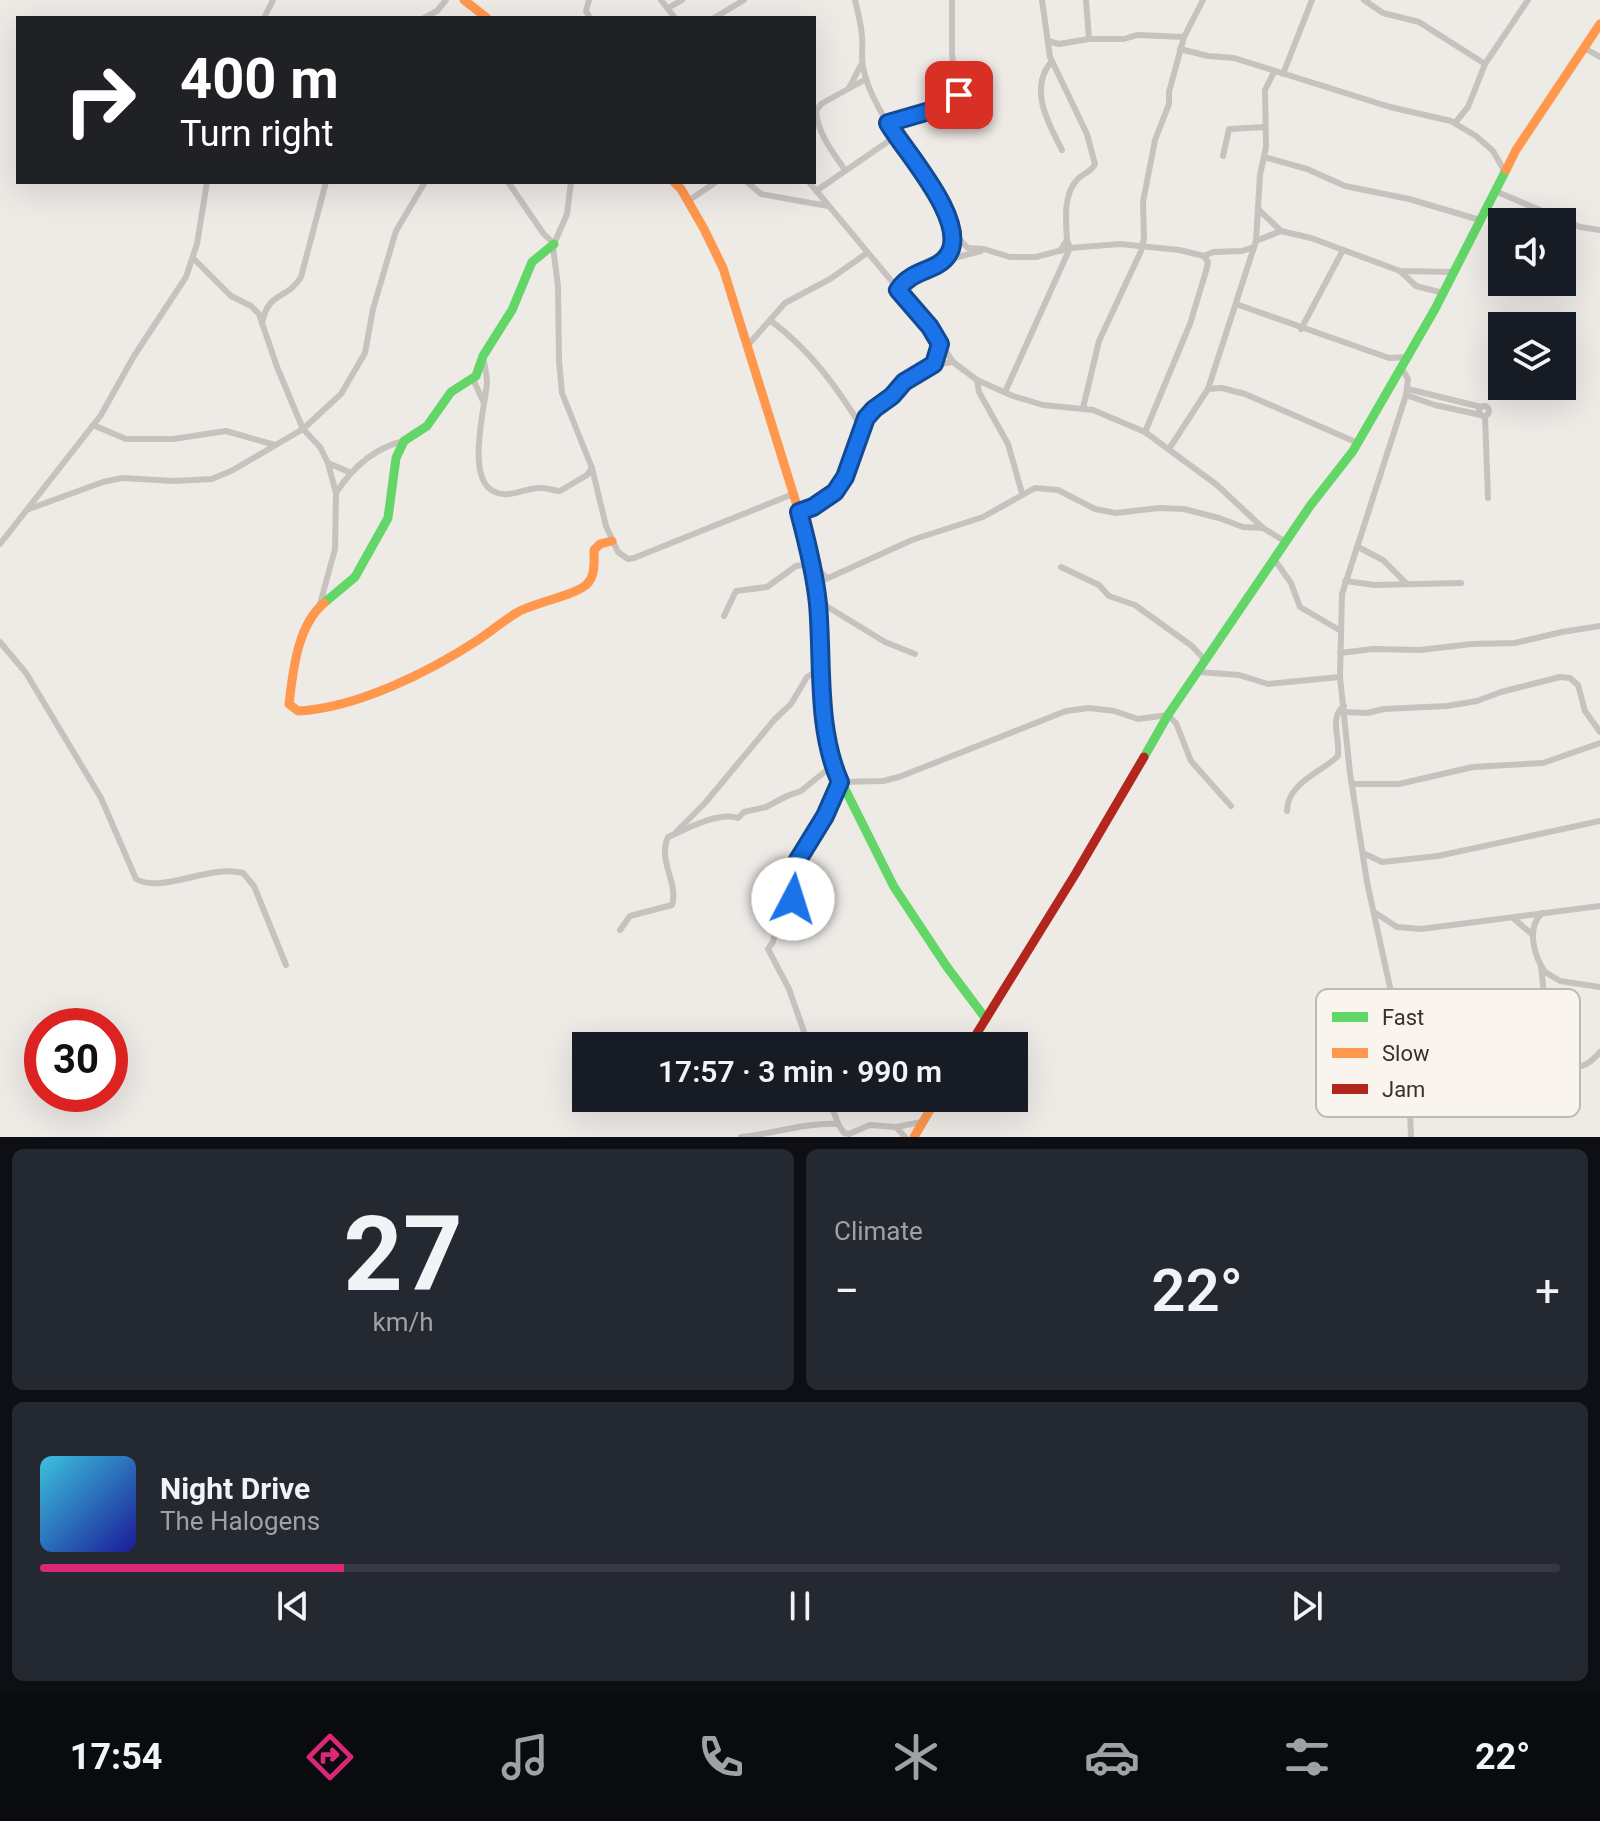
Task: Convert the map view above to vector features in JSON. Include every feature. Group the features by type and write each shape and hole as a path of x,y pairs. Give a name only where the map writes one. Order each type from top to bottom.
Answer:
{"street":[{"path":"428,16 446,0"},
{"path":"464,0 484,16"},
{"path":"661,0 674,16"},
{"path":"668,8 682,0"},
{"path":"717,16 743,0"},
{"path":"855,0 863,38 862,64 866,79 888,123 932,187 951,230 964,246 1010,257 1049,256 1070,248 1143,245 1204,256 1217,251 1242,251 1281,231"},
{"path":"888,123 958,102 952,54 952,0"},
{"path":"1005,392 1070,248 1066,217 1070,193 1076,180 1092,170 1095,164 1087,134 1051,59 1042,0"},
{"path":"1086,0 1089,39"},
{"path":"1083,408 1099,341 1143,245 1144,195 1160,122 1169,104 1169,92 1184,37 1203,0"},
{"path":"1283,74 1312,0"},
{"path":"1364,0 1383,13 1419,22 1485,64"},
{"path":"1455,123 1468,107 1485,64 1528,0"},
{"path":"978,1032 1196,671 1358,443 1409,357 1514,155 1600,24"},
{"path":"1048,41 1059,44 1089,39 1124,39 1137,35 1184,37"},
{"path":"1059,44 1045,71 1041,95 1044,114 1062,150"},
{"path":"1584,48 1600,57"},
{"path":"1180,49 1234,58 1455,123 1493,151 1505,172"},
{"path":"850,86 862,64"},
{"path":"1169,449 1208,389 1255,244 1264,157 1265,90 1274,72"},
{"path":"816,113 821,104 866,79"},
{"path":"816,117 845,170"},
{"path":"1223,156 1229,129 1265,127"},
{"path":"816,191 896,136"},
{"path":"1493,151 1514,155"},
{"path":"1264,157 1307,169 1345,186 1409,199 1480,220"},
{"path":"0,544 93,425 186,277 194,259 207,184"},
{"path":"262,323 270,302 301,277 326,184"},
{"path":"29,509 122,478 174,481 212,479 303,429 341,394 365,353 373,309 396,231 424,184"},
{"path":"509,184 554,246"},
{"path":"571,184 567,214 554,246 559,297 560,383 592,468 591,476 612,541 622,557 628,559 793,494"},
{"path":"675,184 688,201 723,268 799,512 818,601 827,738 833,765 894,887 986,1019"},
{"path":"688,201 713,184"},
{"path":"749,184 761,194 828,206"},
{"path":"811,184 930,327 953,362 977,380 1005,392 1043,405 1083,408 1145,432 1217,485 1263,528 1286,542"},
{"path":"1495,191 1580,227 1600,230"},
{"path":"1259,210 1281,231 1400,271 1454,272"},
{"path":"943,260 952,247 951,230"},
{"path":"1060,251 1067,240"},
{"path":"336,493 349,472 379,450 404,441 427,426 451,392 473,379 512,310 532,262 554,246"},
{"path":"898,290 907,277 943,260 989,250"},
{"path":"1301,329 1343,250"},
{"path":"748,345 785,303 830,279 867,253"},
{"path":"1145,432 1190,324 1208,262 1204,256"},
{"path":"194,259 231,296 256,310 303,429 320,447 328,463 336,493 335,549 319,607 305,632 293,669 289,704 298,711 315,710 356,699 415,675 477,641 520,611 586,585 593,574 594,550 600,544 612,541"},
{"path":"1400,271 1416,286 1443,293"},
{"path":"1236,304 1389,358 1409,357"},
{"path":"771,321 791,336 815,362 839,391 862,428"},
{"path":"934,364 940,344"},
{"path":"483,357 487,377 479,427 483,481 493,492 517,494 543,488 560,491 591,476"},
{"path":"1389,358 1407,373 1407,392 1345,581 1340,677 1363,853 1390,989"},
{"path":"799,512 813,507 835,492 845,477 868,415 904,382 934,364 953,362"},
{"path":"473,379 484,404"},
{"path":"977,380 979,392 1011,452 1022,493"},
{"path":"1208,389 1222,388 1245,394 1358,443"},
{"path":"1407,392 1482,413 1488,498"},
{"path":"93,425 126,439 173,439 226,431 275,445"},
{"path":"319,607 355,577 385,523 390,508 396,458 404,441"},
{"path":"328,463 349,472"},
{"path":"815,584 912,540 983,517 1035,488 1051,489 1095,509 1116,513 1159,508 1184,509 1243,527 1263,528"},
{"path":"1358,547 1383,560 1406,583"},
{"path":"1274,559 1291,583 1300,607 1341,631"},
{"path":"812,564 827,578"},
{"path":"724,616 736,591 767,587 796,566 812,564"},
{"path":"1061,567 1099,585 1109,596 1135,605 1192,646 1204,659"},
{"path":"1345,581 1365,585 1461,583"},
{"path":"818,601 885,642 915,654"},
{"path":"1340,653 1515,643 1600,626"},
{"path":"0,642 26,673 101,798 136,879 151,885 221,871 243,873 254,886 286,965"},
{"path":"675,834 791,704 807,677 821,668"},
{"path":"1196,671 1239,675 1268,684 1340,677"},
{"path":"1287,811 1292,794 1311,773 1338,756 1335,719 1338,710 1367,713 1396,708 1447,706 1477,701 1560,677 1577,682 1585,711 1600,732"},
{"path":"840,782 883,781 899,777 967,752 1031,723 1075,709 1114,711 1138,719 1168,715"},
{"path":"1168,715 1176,723 1191,761 1231,806"},
{"path":"1352,784 1399,784 1473,767 1543,763 1600,743"},
{"path":"620,930 630,916 672,905 674,897 664,846 668,837 712,820 729,815 738,818 747,810 766,807 804,789 833,765"},
{"path":"804,1032 789,989 768,949 773,942 777,923 793,907 793,868 825,816 840,782"},
{"path":"1363,853 1382,862 1438,856 1600,821"},
{"path":"1374,912 1392,925 1421,929 1600,906"},
{"path":"1542,913 1534,922 1532,934 1543,989"},
{"path":"1511,917 1532,934"},
{"path":"1541,967 1547,975 1560,981 1600,987"},
{"path":"1580,1066 1586,1065 1600,1052"},
{"path":"834,1112 844,1133 849,1134 870,1125 896,1127 922,1122"},
{"path":"914,1137 928,1112"},
{"path":"1410,1117 1411,1137"},
{"path":"741,1137 817,1124 838,1124"},
{"path":"896,1127 905,1137"}],"traffic: fast":[{"path":"1144,757 1168,715 1310,506 1353,451 1435,309 1506,170"},
{"path":"324,603 355,577 388,518 396,458 404,441 427,426 451,392 476,376 483,356 512,310 532,262 554,244"},
{"path":"821,673 833,765 894,887 986,1019"}],"traffic: slow":[{"path":"464,0 484,16"},
{"path":"1506,170 1516,150 1600,24"},
{"path":"676,184 704,229 723,268 799,512 818,601 821,673"},
{"path":"324,603 308,624 298,650 289,704 298,711 344,703 392,686 459,652 518,612 581,589 591,577 594,550 600,544 612,541"},
{"path":"914,1137 929,1112"}],"traffic: jam":[{"path":"978,1032 1144,757"}],"route":[{"path":"793,899 793,868 811,842 840,782 827,738 818,601 799,512 813,507 835,492 845,477 866,418 874,409 904,382 934,364 940,344 930,327 898,290 907,277 947,257 952,247 952,233 932,187 888,123 957,103 959,95"}]}
